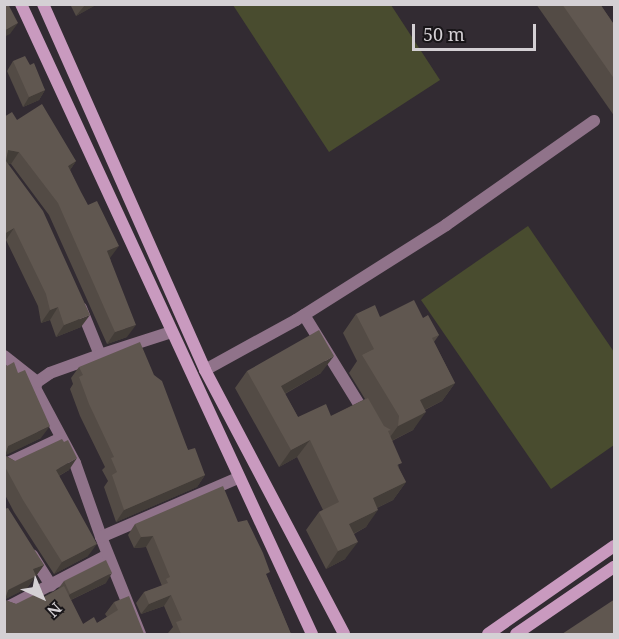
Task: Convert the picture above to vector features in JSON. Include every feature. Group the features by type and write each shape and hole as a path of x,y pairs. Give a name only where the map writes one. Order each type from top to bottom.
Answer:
{"main road":[{"path":"21,4 312,634"},
{"path":"43,4 205,370 344,634"},
{"path":"488,634 615,546"},
{"path":"516,634 615,567"}],"street":[{"path":"205,370 304,315 446,225 594,121"},
{"path":"77,298 100,355"},
{"path":"304,315 374,429"},
{"path":"140,634 106,556 75,464 35,388 37,382 50,372 171,332"},
{"path":"4,356 37,382"},
{"path":"4,465 61,438"},
{"path":"101,537 238,478"},
{"path":"22,539 51,585"},
{"path":"4,609 106,556"}],"green space":[{"path":"233,5 391,5 440,80 329,152"},
{"path":"528,226 614,352 614,445 551,489 421,300"}],"building":[{"path":"4,4 8,4 18,23 4,31"},
{"path":"562,4 600,4 615,26 615,80"},
{"path":"25,56 30,65 34,63 45,90 29,97 13,61"},
{"path":"42,104 76,161 68,166 88,205 97,201 119,246 107,251 136,325 115,332 58,203 19,152 8,150 6,161 43,211 90,315 64,325 58,307 50,310 46,294 14,228 4,234 4,117 12,112 17,120"},
{"path":"414,300 423,318 428,315 439,335 432,338 455,383 420,400 426,412 398,426 399,416 362,355 374,349 356,314 375,305 380,317"},
{"path":"319,330 334,356 281,386 298,417 326,404 331,416 368,398 384,426 391,430 388,431 402,463 397,465 406,482 373,498 378,510 349,524 358,542 338,551 319,512 339,502 310,440 291,450 247,371"},
{"path":"140,342 154,375 162,381 188,450 195,448 205,475 124,510 112,475 117,472 111,458 114,457 89,404 79,377 83,375 79,367"},
{"path":"4,362 7,366 14,362 18,373 25,370 50,426 8,446 5,456 15,461 62,439 64,442 68,440 77,458 56,470 97,544 62,562 4,465"},
{"path":"223,486 238,522 247,520 263,553 270,572 266,574 291,634 181,634 176,622 182,620 171,595 149,604 144,592 168,583 166,579 170,577 153,536 141,537 135,524"},
{"path":"8,508 44,565 33,569 36,576 8,590 5,600 16,604 42,591 44,597 64,586 83,624 94,617 97,623 118,610 114,602 129,596 144,634 4,634 4,509"},
{"path":"106,560 112,573 70,594 64,581"},
{"path":"615,599 615,634 562,634"}]}
